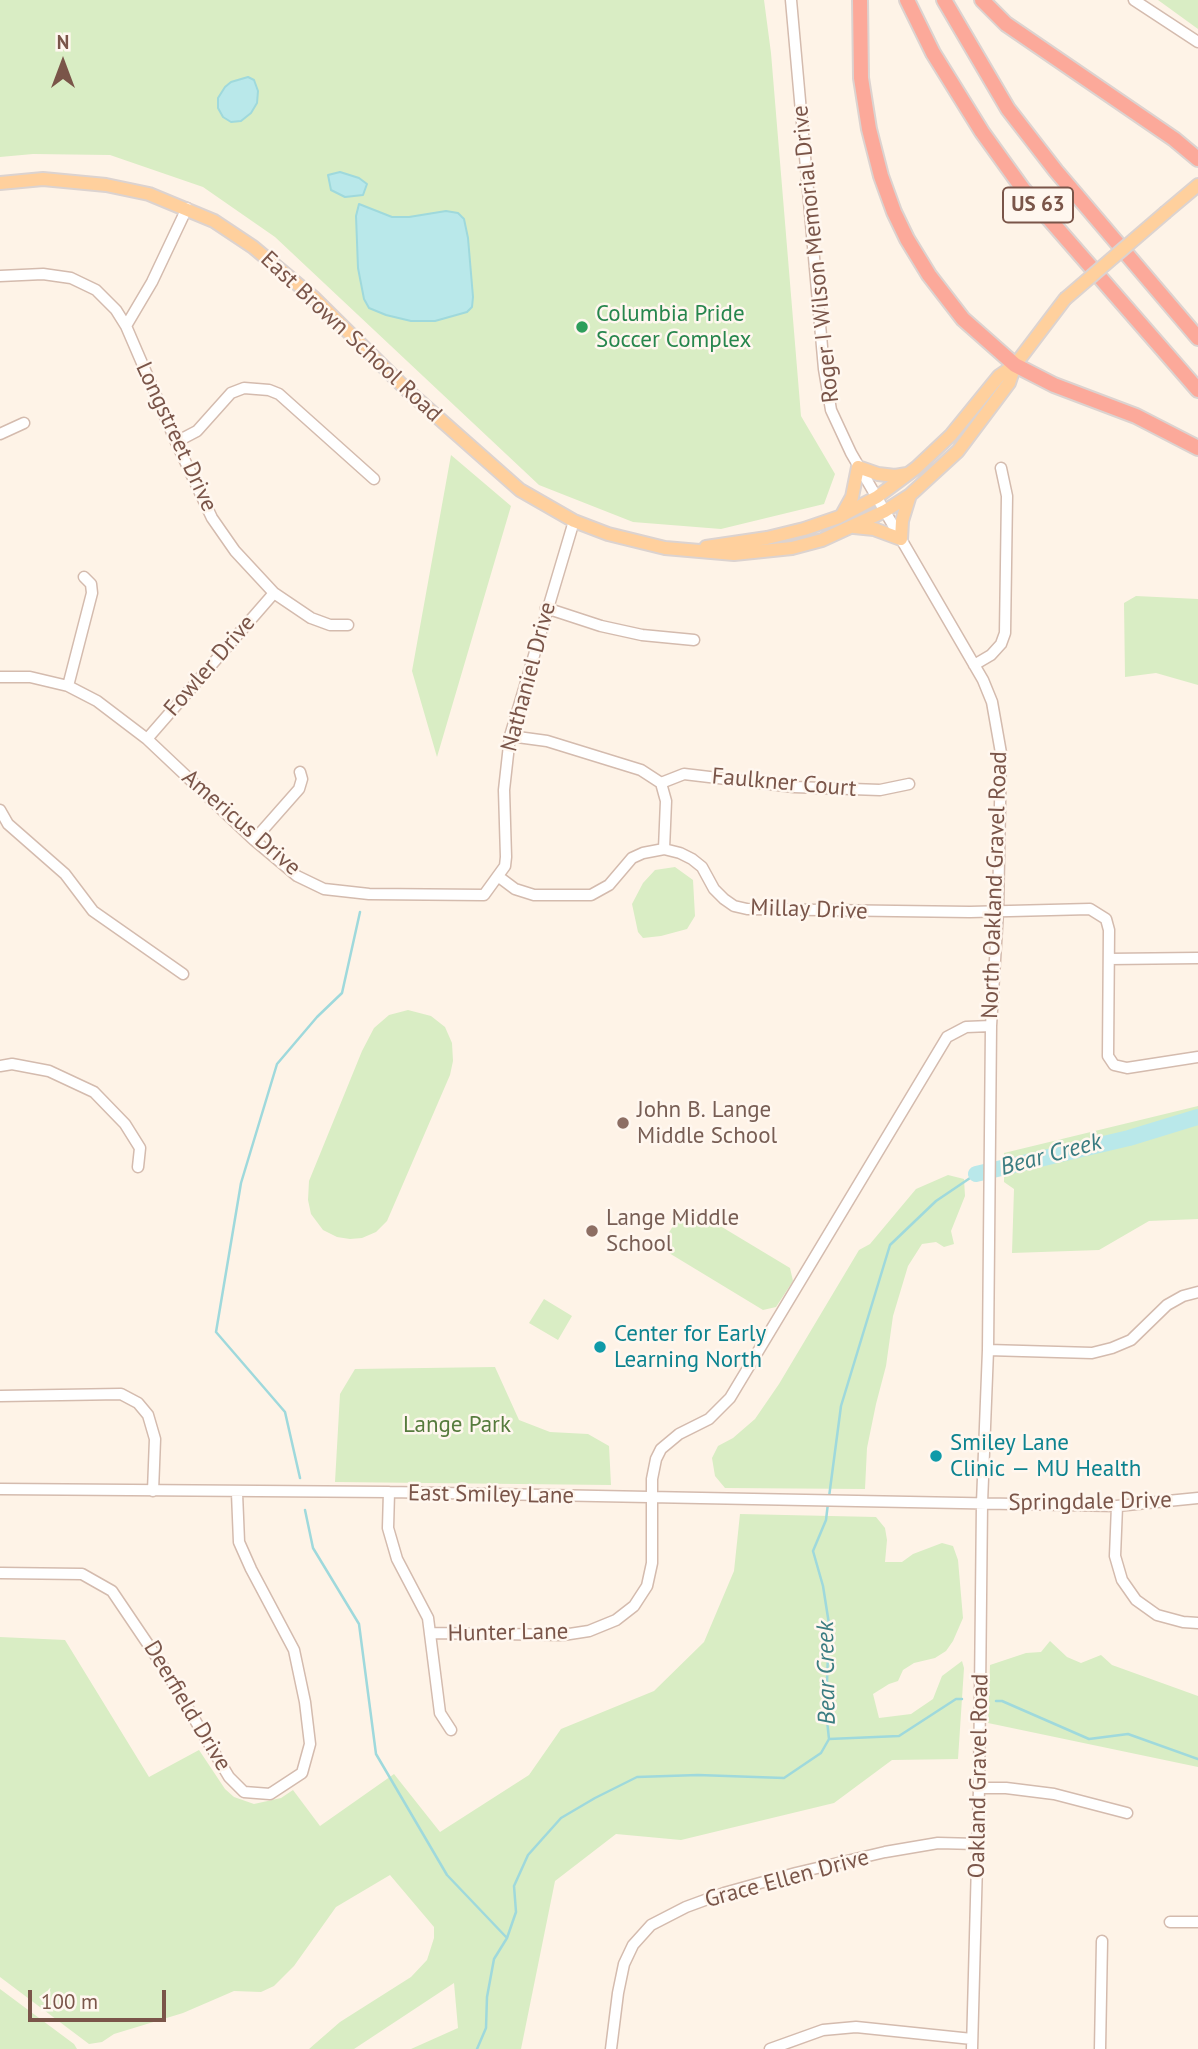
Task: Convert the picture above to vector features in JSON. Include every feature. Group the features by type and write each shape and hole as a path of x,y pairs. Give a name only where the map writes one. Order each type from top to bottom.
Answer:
{"highway":[{"path":"860,0 861,78 869,129 894,212 906,239 929,275 963,319 1015,365 1054,385 1136,416 1198,448"},
{"name":"US 63","path":"907,0 940,64 982,132 1023,189 1198,390"},
{"name":"US 63","path":"944,0 1008,109 1056,171 1198,338"},
{"path":"982,0 1006,24 1174,139 1198,159"}],"main road":[{"name":"East Brown School Road","path":"0,183 43,180 106,185 149,194 214,221 253,247 314,298 408,391 520,490 574,521 643,544 705,553 764,553 822,540 885,512 934,475 970,437 1009,383 1015,365"},
{"path":"877,497 908,474 951,435 999,376 1015,365 1065,299 1198,185"},
{"path":"842,515 852,497 858,467 883,474 908,474"},
{"path":"853,527 874,529 901,539 902,521 910,495"},
{"name":"East Brown School Road","path":"681,549 767,538 804,529 842,515 877,497"}],"street":[{"name":"Roger I Wilson Memorial Drive","path":"791,0 825,386 838,429 877,497"},
{"path":"1134,0 1198,42"},
{"path":"126,326 152,282 187,208"},
{"name":"Longstreet Drive","path":"0,276 43,274 71,278 96,290 116,310 126,326 212,518 235,551 274,593 311,618 330,625 348,625"},
{"path":"176,442 197,431 230,393 244,388 269,390 279,394 374,479"},
{"path":"0,434 24,423"},
{"path":"974,664 991,656 1001,644 1005,633 1007,496 1002,468"},
{"name":"North Oakland Gravel Road","path":"877,497 974,664 992,702 1001,753 998,911 991,1026 988,1350 982,1503"},
{"name":"Nathaniel Drive","path":"499,877 506,857 503,790 510,736 574,521"},
{"path":"68,686 92,593 91,584 84,578"},
{"name":"Fowler Drive","path":"147,739 274,593"},
{"path":"546,608 601,626 642,635 694,640"},
{"name":"Americus Drive","path":"0,677 30,677 68,686 97,701 147,739 254,840 297,876 324,889 369,894 484,895 499,877"},
{"path":"499,877 515,889 534,895 591,895 608,885 632,858 664,849 666,801 661,783 642,770 547,741 510,736"},
{"path":"254,840 299,789 302,779 300,772"},
{"name":"Faulkner Court","path":"661,783 684,774 793,787 880,790 909,784"},
{"path":"0,810 9,824 65,874 93,911 183,974"},
{"path":"0,832 9,824"},
{"name":"Millay Drive","path":"664,849 692,859 702,867 714,889 724,899 734,906 747,909 957,912 1090,909 1106,919 1109,930 1109,959"},
{"path":"1198,958 1109,959 1108,1056 1114,1065 1127,1068 1198,1057"},
{"name":"Hunter Lane","path":"430,1633 563,1634 589,1630 616,1620 634,1606 647,1586 652,1563 652,1479 661,1449 679,1434 709,1419 730,1398 947,1037 966,1027 991,1026"},
{"path":"0,1066 12,1064 50,1072 94,1092 125,1124 141,1148 138,1167"},
{"path":"988,1350 1093,1353 1112,1348 1131,1340 1167,1305 1183,1296 1198,1292"},
{"path":"0,1396 121,1394 138,1403 148,1415 155,1439 153,1491"},
{"name":"East Smiley Lane","path":"0,1489 237,1493 389,1492 982,1503"},
{"path":"389,1492 388,1528 397,1559 428,1618 440,1713 451,1730"},
{"name":"Deerfield Drive","path":"0,1573 82,1574 112,1591 162,1665 229,1777 244,1793 270,1794 302,1773 310,1744 294,1650 239,1542 237,1493"},
{"name":"Springdale Drive","path":"982,1503 1117,1506 1198,1498"},
{"name":"Oakland Gravel Road","path":"972,2044 979,1788 982,1503"},
{"path":"1117,1506 1115,1556 1122,1580 1136,1600 1157,1615 1198,1623"},
{"path":"979,1788 1006,1788 1054,1794 1127,1812"},
{"name":"Grace Ellen Drive","path":"611,2049 624,1964 633,1945 651,1925 686,1907 724,1893 796,1873 885,1852 938,1843 977,1844"},
{"path":"1170,1922 1198,1923"},
{"path":"1100,2049 1102,1941"},
{"path":"770,2049 823,2031 856,2027 972,2044"}],"green space":[{"name":"Columbia Pride Soccer Complex","path":"0,0 764,0 771,53 801,416 835,474 824,504 721,529 633,522 539,485 275,237 203,187 110,155 33,154 0,157"},
{"path":"1158,0 1198,0 1198,29"},
{"path":"451,455 511,506 437,757 412,671"},
{"path":"1136,596 1198,599 1198,685 1156,673 1125,677 1124,603"},
{"path":"675,867 693,880 695,916 687,929 643,938 638,932 632,904 643,883 655,870"},
{"path":"408,1010 431,1016 445,1027 452,1043 453,1061 450,1075 387,1221 376,1232 362,1238 337,1237 323,1230 311,1214 308,1200 309,1181 374,1028 389,1015"},
{"path":"1198,1106 1198,1219 1149,1221 1099,1250 1012,1253 1014,1189 1004,1182 1004,1153"},
{"path":"948,1175 964,1179 965,1196 951,1231 954,1244 944,1247 936,1242 922,1244 908,1266 893,1316 886,1366 867,1448 865,1489 725,1488 715,1476 712,1458 718,1446 733,1438 755,1419 859,1250 870,1244 916,1189"},
{"path":"692,1209 790,1268 793,1281 776,1307 763,1310 669,1253 665,1248 665,1239 681,1213"},
{"path":"544,1299 572,1316 558,1340 529,1323"},
{"name":"Lange Park","path":"495,1367 519,1420 550,1432 588,1434 609,1446 611,1485 335,1482 340,1394 355,1369"},
{"path":"740,1514 876,1517 885,1528 885,1562 902,1562 913,1554 942,1543 953,1546 958,1560 963,1618 953,1641 946,1651 935,1658 914,1663 903,1670 898,1681 873,1694 879,1718 911,1714 933,1699 942,1676 962,1661 964,1668 958,1759 892,1760 834,1803 681,1840 616,1834 555,1881 521,2049 411,2049 458,2028 454,1983 354,2049 309,2049 340,2022 411,1977 427,1960 434,1938 434,1927 390,1875 336,1907 294,1966 274,1986 261,1992 234,1991 183,2013 114,2034 102,2042 89,2044 0,1977 0,1637 65,1640 149,1777 199,1750 225,1789 234,1797 254,1804 281,1798 293,1790 320,1826 394,1774 440,1832 529,1775 561,1729 654,1691 704,1642 734,1571"},
{"path":"1050,1641 1067,1657 1081,1663 1101,1655 1112,1665 1198,1696 1198,1767 988,1723 990,1665 1026,1653 1041,1652"},
{"path":"0,1989 74,2044 77,2049 0,2049"}],"water":[{"path":"248,77 254,80 258,91 257,103 251,113 241,121 231,122 223,117 218,108 218,98 231,82"},
{"path":"340,172 359,178 367,184 363,195 345,197 331,190 328,175"},
{"path":"359,204 392,217 446,211 458,213 464,219 468,238 472,307 467,312 435,321 411,321 369,308 364,299 358,268 356,216"}],"waterway":[{"path":"300,1478 285,1412 216,1332 241,1183 277,1064 317,1017 342,993 360,912"},
{"name":"Bear Creek","path":"976,1174 1129,1138 1198,1117"},
{"name":"Bear Creek","path":"829,1497 841,1406 890,1245 936,1201 976,1174"},
{"name":"Bear Creek","path":"477,2049 486,2028 487,1997 494,1959 507,1938 516,1912 514,1886 528,1855 561,1818 637,1777 698,1775 784,1778 821,1753 829,1739 826,1711 829,1624 823,1586 813,1551 826,1520 828,1503"},
{"path":"305,1510 313,1548 359,1624 376,1754 447,1875 507,1938"},
{"path":"829,1739 899,1736 956,1699 962,1699"},
{"path":"996,1701 1002,1701 1089,1739 1128,1734 1198,1759"}],"place":[{"name":"Columbia Pride Soccer Complex","path":"582,327"},
{"name":"John B. Lange Middle School","path":"623,1123"},
{"name":"Lange Middle School","path":"592,1231"},
{"name":"Center for Early Learning North","path":"600,1347"},
{"name":"Smiley Lane Clinic — MU Health","path":"936,1456"}]}
